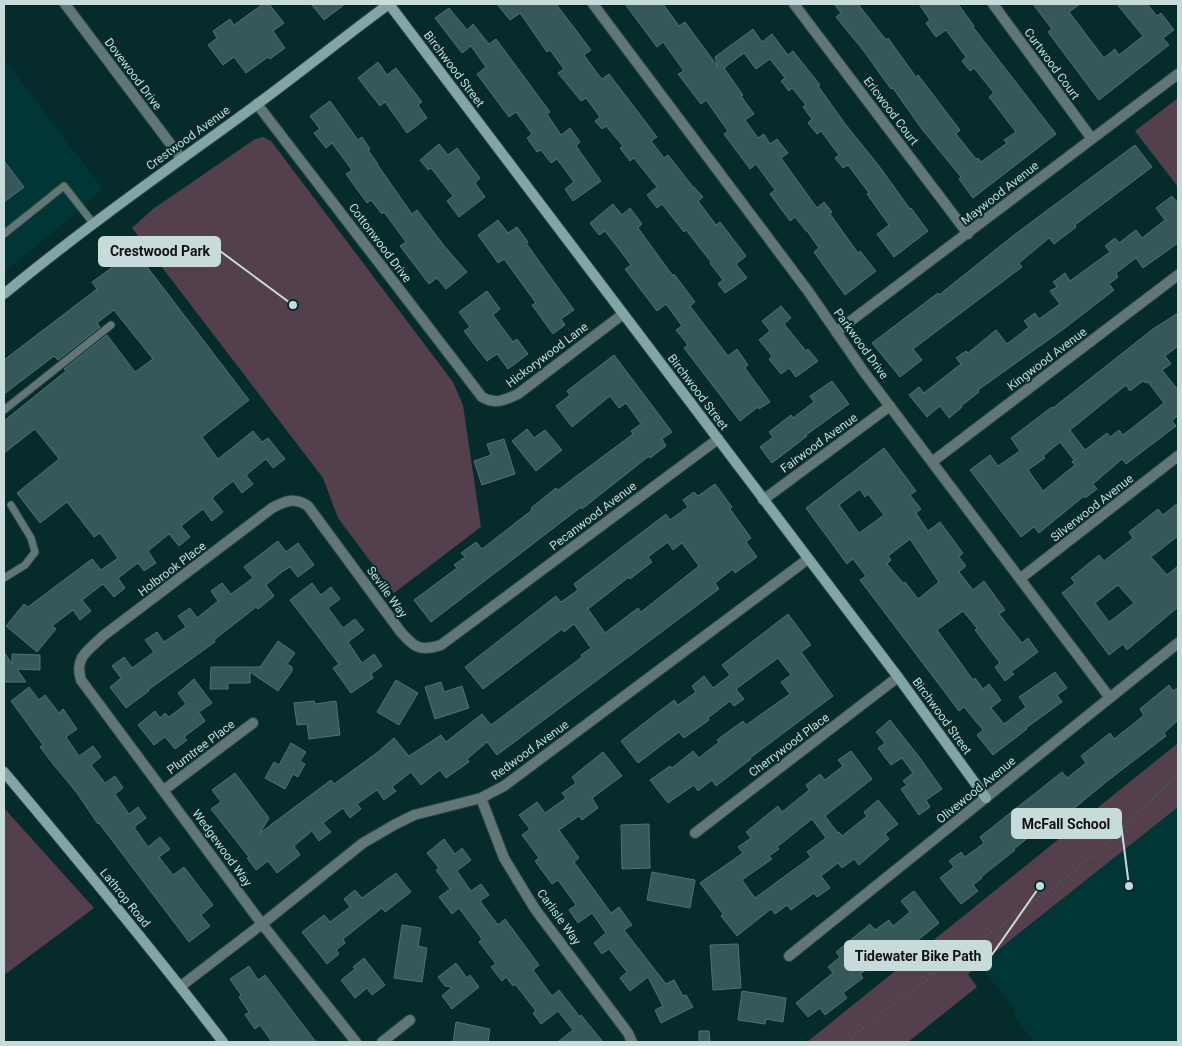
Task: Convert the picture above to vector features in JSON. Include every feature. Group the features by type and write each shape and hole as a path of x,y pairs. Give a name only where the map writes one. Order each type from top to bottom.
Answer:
{"street":[{"name":"Dovewood Drive","path":"65,4 181,158"},
{"name":"Crestwood Avenue","path":"4,294 54,253 181,158 258,104 389,4"},
{"name":"Birchwood Street","path":"389,4 898,677 986,798"},
{"name":"Parkwood Drive","path":"593,4 796,275 890,406 1110,698"},
{"name":"Ericwood Court","path":"794,4 968,234"},
{"name":"Curtwood Court","path":"992,4 1092,138"},
{"name":"Maywood Avenue","path":"836,332 1178,74"},
{"name":"Cottonwood Drive","path":"258,104 482,397"},
{"name":"Kingwood Avenue","path":"932,462 1178,275"},
{"name":"Hickorywood Lane","path":"482,397 488,401 502,402 518,394 623,314"},
{"name":"Fairwood Avenue","path":"763,500 890,406"},
{"name":"Pecanwood Avenue","path":"483,614 718,439"},
{"name":"Silverwood Avenue","path":"1021,578 1178,456"},
{"name":"Seville Way","path":"286,500 301,501 308,506 411,643 422,649 441,645 483,614"},
{"name":"Holbrook Place","path":"79,663 83,656 104,636 272,508 286,500"},
{"name":"Redwood Avenue","path":"181,986 363,843 394,824 414,815 481,798 504,786 808,559"},
{"name":"Olivewood Avenue","path":"789,956 1178,643"},
{"name":"Wedgewood Way","path":"79,663 78,669 81,680 262,924 356,1042"},
{"name":"Cherrywood Place","path":"695,833 898,677"},
{"name":"Plumtree Place","path":"164,790 253,723"},
{"name":"Lathrop Road","path":"4,772 107,894 223,1042"},
{"name":"Carlisle Way","path":"481,798 504,858 535,909 628,1033 632,1042"},
{"path":"382,1042 410,1020"}],"lane":[{"path":"4,234 64,186 94,224"},
{"path":"4,410 111,325"},
{"path":"4,578 25,566 35,552 31,538 11,505"}],"path":[{"path":"848,1042 880,1014 1076,870 1178,775"}],"shaded area":[{"path":"4,59 103,189 72,217 4,272"},
{"path":"1178,98 1178,187 1135,131"},
{"path":"263,137 271,141 453,382 463,405 481,527 394,593 338,518 323,478 132,228 153,209 255,139"},
{"path":"1178,743 1178,807 968,974 977,987 908,1042 807,1042"},
{"path":"1178,807 1178,1042 1034,1042 1012,1014 1016,1011 980,965"},
{"path":"4,808 94,908 4,975"}],"building":[{"path":"263,4 269,4 284,23 273,31 285,48 270,59 268,57 246,73 234,57 223,65 208,45 217,38 213,31 230,19 234,25"},
{"path":"311,4 345,4 324,20"},
{"path":"497,4 556,4 591,50 584,55 597,73 602,79 609,74 657,137 651,141 664,158 668,155 703,197 698,201 716,225 720,222 746,256 736,264 747,278 725,293 718,284 723,280 686,230 684,232 662,204 657,208 647,195 657,187 634,158 630,161 620,148 623,146 606,126 602,129 595,121 600,117 586,98 581,101 558,73 564,69 550,50 547,52 520,13 510,20"},
{"path":"625,4 663,4 679,26 685,22 718,67 715,57 753,29 762,42 772,34 788,55 793,51 820,85 818,86 846,125 928,231 894,257 877,234 889,225 867,194 869,193 848,165 843,168 835,158 839,155 821,131 817,134 808,123 812,119 803,107 806,105 792,88 789,91 781,81 785,78 770,59 756,69 744,53 724,68 754,114 745,120 758,138 764,134 770,144 777,139 788,153 781,158 817,208 824,202 832,212 830,214 858,253 860,251 876,271 845,295 814,252 819,248 807,231 795,217 790,221 770,194 775,190 756,164 750,169 724,134 728,131 706,100 701,104 678,74 684,71 663,42 657,47"},
{"path":"834,4 858,4 886,40 888,38 916,77 918,75 960,130 956,134 976,159 978,158 981,162 1007,143 1004,140 1016,132 989,97 994,93 974,68 970,71 962,61 966,57 946,30 936,37 926,23 930,20 919,4 958,4 973,27 1056,134 973,198 959,179 961,177 836,17 841,13"},
{"path":"1033,4 1080,4 1069,12 1104,58 1115,49 1119,55 1143,36 1117,4 1147,4 1157,16 1161,13 1174,30 1163,38 1169,45 1099,100 1048,32 1052,29"},
{"path":"449,8 467,30 473,24 489,44 496,39 550,112 547,114 561,135 570,128 580,142 576,146 601,181 573,201 565,189 574,182 557,159 551,163 541,150 537,152 527,138 532,134 516,112 509,117 477,74 486,67 471,46 462,53 435,18"},
{"path":"378,62 387,75 396,68 422,102 418,105 427,118 407,133 385,102 380,106 358,78"},
{"path":"330,101 358,140 362,137 377,164 412,214 417,210 467,272 446,289 437,278 429,284 400,246 406,242 384,212 382,214 371,200 367,203 346,174 352,170 332,143 326,148 314,133 320,129 310,116"},
{"path":"439,144 448,155 457,148 480,178 475,183 485,197 459,217 447,201 453,196 431,168 428,170 420,160"},
{"path":"1135,145 1152,167 1075,225 1076,227 1054,244 1049,238 1019,263 1022,267 913,349 922,360 900,377 872,343 938,293 939,295 1014,235"},
{"path":"4,161 24,187 4,202"},
{"path":"1172,196 1178,203 1178,243 1143,268 1136,258 1116,273 1118,277 1109,284 1114,290 1065,328 978,390 979,392 949,418 940,406 927,417 909,395 919,387 924,393 961,364 956,358 966,351 968,353 996,330 1007,344 1029,327 1024,321 1035,313 1039,319 1060,304 1050,291 1057,287 1053,282 1065,273 1070,281 1110,252 1105,246 1115,238 1119,243 1136,230 1142,238 1165,220 1156,208"},
{"path":"613,204 622,215 630,208 642,224 638,228 673,276 674,274 695,302 690,306 728,356 737,349 748,365 745,368 770,402 759,409 758,407 740,421 684,348 688,345 676,330 682,326 666,304 657,311 625,269 631,265 619,249 605,231 599,235 590,223"},
{"path":"498,220 508,233 517,227 528,242 526,243 574,310 561,319 565,325 553,334 532,305 536,303 504,259 498,263 478,235"},
{"path":"135,251 249,400 202,437 218,459 253,431 262,442 268,438 285,459 273,468 266,459 246,475 253,484 242,493 233,481 212,498 223,512 212,521 203,509 181,526 190,537 179,546 169,534 148,551 156,563 144,571 138,563 118,578 125,588 114,597 103,584 82,600 91,611 80,620 73,610 52,626 56,629 37,652 6,626 24,604 28,607 92,559 101,570 118,558 100,533 94,537 67,502 40,523 17,493 59,459 35,429 4,453 4,421 107,335 135,372 153,359 114,310 97,323 100,327 58,360 54,356 4,394 4,360 97,289 92,282"},
{"path":"487,291 500,309 493,315 513,342 517,339 528,354 508,369 497,354 487,361 464,331 470,327 459,312"},
{"path":"781,306 791,318 784,324 806,351 808,349 818,361 796,377 789,368 781,374 769,359 772,356 759,340 770,331 762,321"},
{"path":"1178,313 1178,346 1165,356 1171,364 1162,370 1178,390 1178,415 1172,421 1176,426 1126,464 1122,459 1093,484 1097,489 1085,498 1084,496 1039,533 1034,527 1021,537 970,470 990,455 998,466 1020,451 1011,438 1053,408 1153,329","holes":["1143,381 1148,382 1164,403 1123,435 1119,430 1110,437 1107,433 1085,450 1070,430 1126,385 1130,391","1060,442 1074,460 1072,462 1075,465 1043,491 1028,470 1045,458 1043,456"]},
{"path":"614,355 672,432 662,439 666,446 650,458 649,456 582,509 581,507 431,622 414,600 457,568 454,565 465,557 461,553 476,542 482,549 532,510 531,508 556,488 558,490 633,434 631,431 641,424 626,403 619,408 610,396 572,427 556,406 570,395 567,391"},
{"path":"832,381 849,404 806,435 772,463 760,447 773,437 769,432 791,415 793,418 814,402 810,396"},
{"path":"527,429 534,438 545,430 562,450 536,471 512,441"},
{"path":"504,439 515,474 482,485 474,461 491,455 487,444"},
{"path":"884,448 916,491 910,495 921,509 916,513 928,531 940,522 963,553 959,557 966,566 959,572 973,590 984,581 1005,610 999,614 1022,643 1028,638 1038,652 1011,672 1014,674 1005,681 995,667 1000,663 975,630 977,628 963,611 937,630 973,680 975,678 983,689 989,684 1001,700 991,708 1004,724 1026,707 1019,697 1055,672 1067,688 1057,695 1062,702 993,755 977,735 983,730 964,707 959,711 860,580 866,576 853,559 847,564 806,508","holes":["860,489 865,497 868,494 884,515 859,533 839,505","910,539 939,582 918,599 905,582 903,583 887,564 891,560 888,556"]},
{"path":"715,484 751,538 746,542 757,557 735,573 733,569 715,583 719,589 497,755 487,742 467,759 469,762 446,778 440,770 421,785 411,772 392,787 396,791 384,800 377,790 357,804 361,809 350,818 343,808 323,823 331,832 319,841 312,831 294,846 300,855 277,873 268,861 256,870 247,858 249,857 211,809 221,802 212,790 235,773 269,818 260,833 331,780 334,784 394,738 409,756 441,735 446,742 482,714 491,725 582,657 581,655 591,648 574,624 564,632 562,629 483,689 465,667 556,596 561,602 578,590 574,584 666,514 670,520 688,507 683,500 694,492 698,496","holes":["668,542 673,550 682,543 699,566 641,612 638,608 605,633 588,609 629,577 630,579 652,562 648,557"]},
{"path":"1178,503 1178,536 1151,557 1167,575 1178,566 1178,607 1127,650 1123,644 1109,655 1062,593 1075,583 1071,578 1099,555 1104,561 1133,538 1129,532 1158,509 1163,515","holes":["1118,585 1134,603 1109,622 1095,603"]},
{"path":"278,541 286,552 298,543 314,565 298,577 290,567 283,571 266,585 274,596 258,609 256,607 214,640 215,642 126,708 110,687 121,678 112,666 124,657 132,668 154,652 145,640 157,632 164,642 186,627 178,616 190,608 197,618 218,601 211,591 222,583 231,594 253,578 244,567"},
{"path":"312,583 321,595 331,587 340,599 328,608 343,628 355,619 364,630 348,642 362,663 374,654 382,666 371,674 373,678 351,693 333,668 339,664 290,600"},
{"path":"788,614 811,645 801,652 833,696 716,786 712,780 698,791 694,785 668,803 650,780 670,766 672,768 693,751 699,758 719,742 717,740 743,721 746,725 790,694 781,682 791,675 778,658 736,689 744,699 734,706 730,701 708,718 709,720 684,738 679,732 638,763 621,741 674,700 678,705 696,692 692,686 704,676 713,688 730,675 722,665"},
{"path":"278,641 295,653 287,664 292,667 292,671 278,691 250,672 250,683 228,683 228,689 210,689 211,667 260,667"},
{"path":"4,652 12,664 12,654 40,655 40,670 17,669 26,682 4,682"},
{"path":"194,679 212,703 199,712 205,721 184,737 187,740 175,749 165,737 154,745 138,725 155,711 160,718 165,713 169,717 186,704 178,693"},
{"path":"396,680 418,693 399,725 377,712"},
{"path":"441,682 444,692 462,686 469,708 435,719 425,687"},
{"path":"1169,685 1173,691 1178,687 1178,720 1164,733 1166,736 1060,820 1056,815 1014,849 973,885 978,891 961,904 940,878 954,867 949,861 961,852 965,857 984,843 980,837 1062,772 1067,778 1086,763 1081,756 1110,733 1114,739 1132,725 1144,715 1140,709"},
{"path":"29,687 39,700 45,695 59,713 63,709 77,729 66,737 79,756 93,746 101,757 91,765 105,783 115,776 123,788 115,794 129,814 138,807 146,818 134,827 148,847 160,837 170,849 159,857 173,875 184,867 213,905 201,915 210,926 189,942 40,747 43,745 11,701"},
{"path":"314,701 315,704 336,701 340,735 309,739 307,724 297,725 294,703"},
{"path":"890,720 942,789 926,800 930,807 919,815 901,789 907,785 903,781 913,773 902,758 891,765 878,748 885,743 876,732"},
{"path":"291,743 306,752 300,761 305,764 298,777 293,774 285,789 265,778 274,762 279,765"},
{"path":"851,751 872,779 825,816 838,833 842,836 867,816 864,812 878,800 898,824 885,834 889,839 859,865 854,859 842,868 838,863 821,876 830,888 817,897 814,893 791,910 787,905 775,914 771,909 737,936 721,916 723,914 700,883 743,853 738,847 751,838 746,832 778,806 782,812 809,790 806,785 820,774 825,780 843,766 838,760","holes":["812,819 826,838 807,852 811,857 755,898 742,880 772,859 769,856 779,849 777,847"]},
{"path":"603,752 622,776 592,798 598,808 582,820 579,816 559,830 579,858 574,862 611,913 619,907 632,925 624,930 666,984 674,980 683,996 686,995 693,1007 661,1023 655,1010 663,1006 648,977 630,991 620,978 627,972 609,949 602,954 594,943 606,933 592,913 578,923 569,910 576,905 558,880 552,884 535,861 539,858 522,835 530,829 519,815 537,802 545,813 566,798 562,793 576,783 572,777"},
{"path":"649,824 650,868 622,869 621,825"},
{"path":"444,839 455,854 462,848 471,860 457,871 471,891 481,884 489,895 480,901 498,925 505,919 539,965 533,970 552,996 559,990 603,1042 558,1042 573,1030 558,1011 541,1024 533,1013 536,1011 515,984 513,986 506,977 502,981 491,967 496,964 479,942 482,939 459,908 452,914 439,897 450,889 436,870 439,868 427,853"},
{"path":"652,872 695,880 690,908 647,900"},
{"path":"396,873 411,892 385,912 382,908 343,939 345,943 336,950 339,954 327,964 302,932 324,915 330,922 350,907 344,899 355,890 362,898"},
{"path":"914,891 939,923 893,960 889,954 860,974 863,978 843,993 847,998 825,1015 820,1008 808,1017 796,1003 833,973 828,967 840,957 836,952 870,924 875,930 889,920 893,926 910,912 901,901"},
{"path":"402,925 421,928 418,946 427,948 422,982 394,978"},
{"path":"738,944 741,988 713,990 710,945"},
{"path":"364,958 385,985 372,995 367,988 355,998 341,980 355,969 353,967"},
{"path":"456,963 467,978 470,975 479,987 452,1009 442,996 452,987 445,986 438,977"},
{"path":"249,966 258,980 265,975 316,1042 272,1042 260,1025 255,1029 245,1015 249,1012 239,997 241,995 230,979"},
{"path":"742,991 786,998 783,1022 766,1019 765,1024 738,1020"},
{"path":"456,1022 490,1029 488,1042 453,1042"},
{"path":"699,1031 709,1031 710,1042 699,1042"}],"place":[{"name":"Crestwood Park","path":"293,305"},
{"name":"Tidewater Bike Path","path":"1040,886"},
{"name":"McFall School","path":"1129,886"}]}
